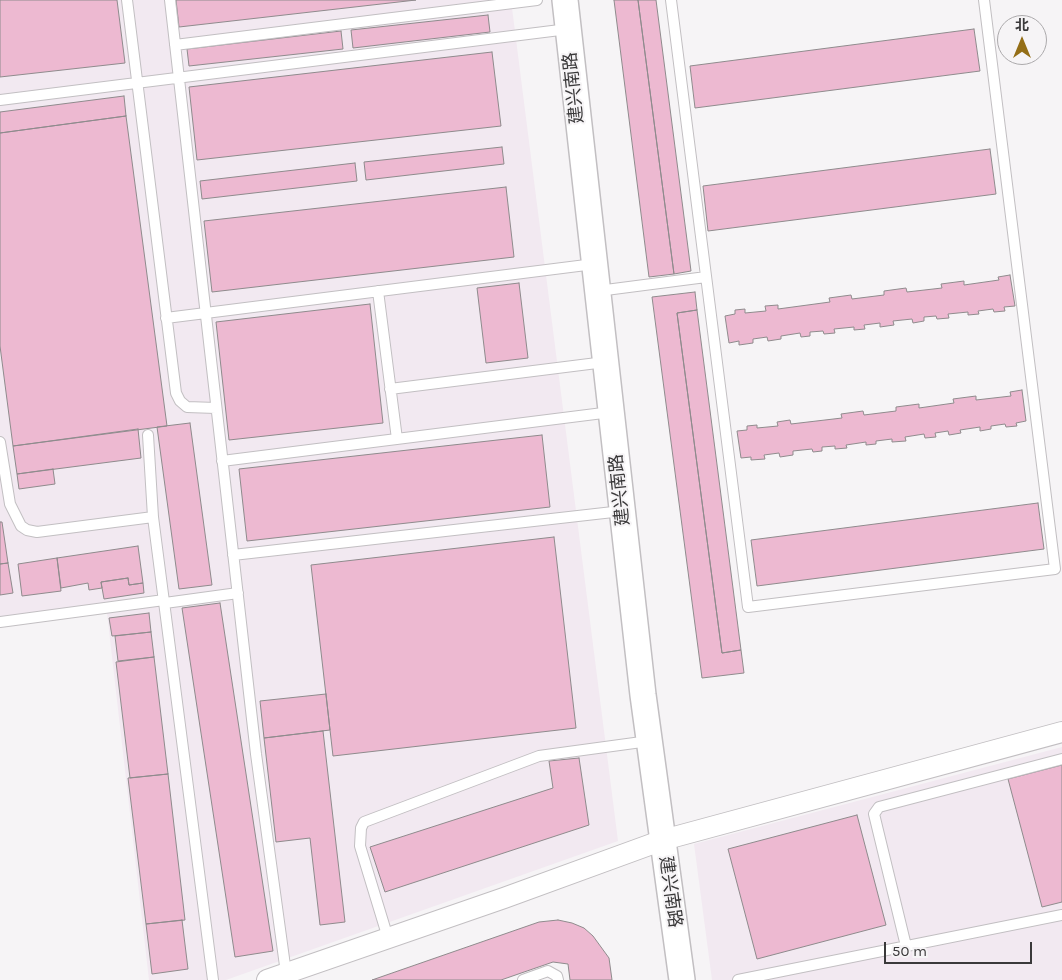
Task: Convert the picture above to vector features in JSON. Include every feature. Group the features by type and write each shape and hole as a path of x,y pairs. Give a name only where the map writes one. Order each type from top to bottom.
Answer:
{"street":[{"name":"建兴南路","path":"565,0 649,741 682,980"},
{"path":"267,980 663,840 1062,732"}],"lane":[{"path":"127,0 176,393 180,401 187,407 216,408"},
{"path":"170,0 256,754 286,973"},
{"path":"175,45 537,0"},
{"path":"671,0 748,607 1055,569 984,0"},
{"path":"0,100 568,29"},
{"path":"166,318 594,264"},
{"path":"597,291 706,277"},
{"path":"378,291 397,439"},
{"path":"390,389 605,362"},
{"path":"222,460 611,412"},
{"path":"148,435 153,516 213,980"},
{"path":"0,442 10,504 21,526 27,530 37,532 153,516"},
{"path":"233,555 622,511"},
{"path":"0,622 238,593"},
{"path":"388,938 360,846 361,828 364,822 539,756 649,741"},
{"path":"906,946 874,814 879,807 1062,759"},
{"path":"738,980 1062,915"},
{"path":"523,980 548,971 557,976 558,980"}],"shaded area":[{"path":"0,0 511,0 618,841 226,980 149,980 107,613 0,626"},
{"path":"1062,747 1062,980 712,980 694,844"}],"building":[{"path":"0,0 117,0 125,63 0,77"},
{"path":"176,0 416,0 179,27"},
{"path":"614,0 638,0 674,274 649,277"},
{"path":"638,0 656,0 691,271 674,274"},
{"path":"488,15 490,32 353,48 351,30"},
{"path":"974,29 980,71 695,108 690,66"},
{"path":"341,31 343,49 189,66 187,49"},
{"path":"492,52 501,126 197,160 189,87"},
{"path":"124,96 126,116 0,133 0,112"},
{"path":"126,116 167,426 13,446 0,346 0,133"},
{"path":"502,147 504,164 366,180 364,162"},
{"path":"990,149 996,194 708,231 703,186"},
{"path":"355,163 357,181 202,199 200,181"},
{"path":"506,187 514,257 212,292 204,221"},
{"path":"1010,275 1015,306 1004,307 1005,311 994,312 993,309 978,311 979,314 968,315 968,312 948,314 949,318 924,317 924,321 913,323 912,319 893,321 894,325 880,327 880,323 864,325 865,329 854,330 854,327 834,329 835,333 824,334 823,331 810,332 810,336 801,337 800,333 781,336 781,339 768,341 767,337 753,339 753,343 739,345 739,341 729,343 725,316 735,314 735,310 745,309 745,313 766,311 765,306 778,305 778,309 830,302 829,298 851,295 852,299 884,295 884,291 906,288 907,292 942,288 941,284 964,281 964,285 999,280 998,277"},
{"path":"519,283 528,358 486,363 477,288"},
{"path":"695,292 697,310 677,313 722,653 741,650 744,673 702,678 652,297"},
{"path":"370,304 383,423 229,440 216,322"},
{"path":"697,310 741,650 722,653 677,313"},
{"path":"1022,390 1026,421 1016,423 1017,426 1006,427 1005,424 991,426 991,429 980,431 980,427 960,430 961,433 949,435 948,431 935,433 936,437 925,438 924,434 905,437 906,441 892,442 892,439 876,441 876,444 866,445 866,442 846,445 847,448 835,449 835,446 822,447 822,451 813,452 812,449 793,451 793,455 780,457 779,453 764,455 765,459 751,460 751,457 741,458 737,431 747,430 747,426 757,425 757,428 778,426 777,422 790,420 791,424 842,418 841,414 863,411 864,415 896,411 896,407 919,404 919,408 954,403 953,399 976,396 976,400 1011,396 1010,392"},
{"path":"190,423 212,585 179,589 157,427"},
{"path":"138,429 141,458 17,474 13,446"},
{"path":"542,435 550,507 247,541 239,469"},
{"path":"53,469 55,484 19,489 17,474"},
{"path":"1038,503 1044,549 757,586 751,540"},
{"path":"0,522 2,522 8,563 0,564"},
{"path":"554,537 576,728 333,756 311,565"},
{"path":"138,546 143,583 129,585 128,578 101,582 102,588 89,590 88,583 61,588 57,558"},
{"path":"57,558 61,591 22,596 18,564"},
{"path":"8,563 13,593 0,595 0,564"},
{"path":"128,578 129,585 143,583 144,593 104,599 101,582"},
{"path":"220,603 273,951 235,957 182,608"},
{"path":"149,613 151,632 112,636 109,618"},
{"path":"151,632 154,657 118,661 115,636"},
{"path":"154,657 168,774 130,778 116,662"},
{"path":"326,694 330,730 264,738 260,701"},
{"path":"323,731 345,922 320,925 310,838 276,842 264,738"},
{"path":"579,758 589,825 385,892 370,847 553,788 549,761"},
{"path":"1062,765 1062,902 1042,907 1008,779"},
{"path":"168,774 185,920 146,924 128,778"},
{"path":"857,815 886,925 757,959 728,849"},
{"path":"182,920 188,969 152,974 146,924"},
{"path":"558,920 584,928 593,936 609,958 612,980 570,980 568,964 553,962 501,980 372,980 539,922"}]}
